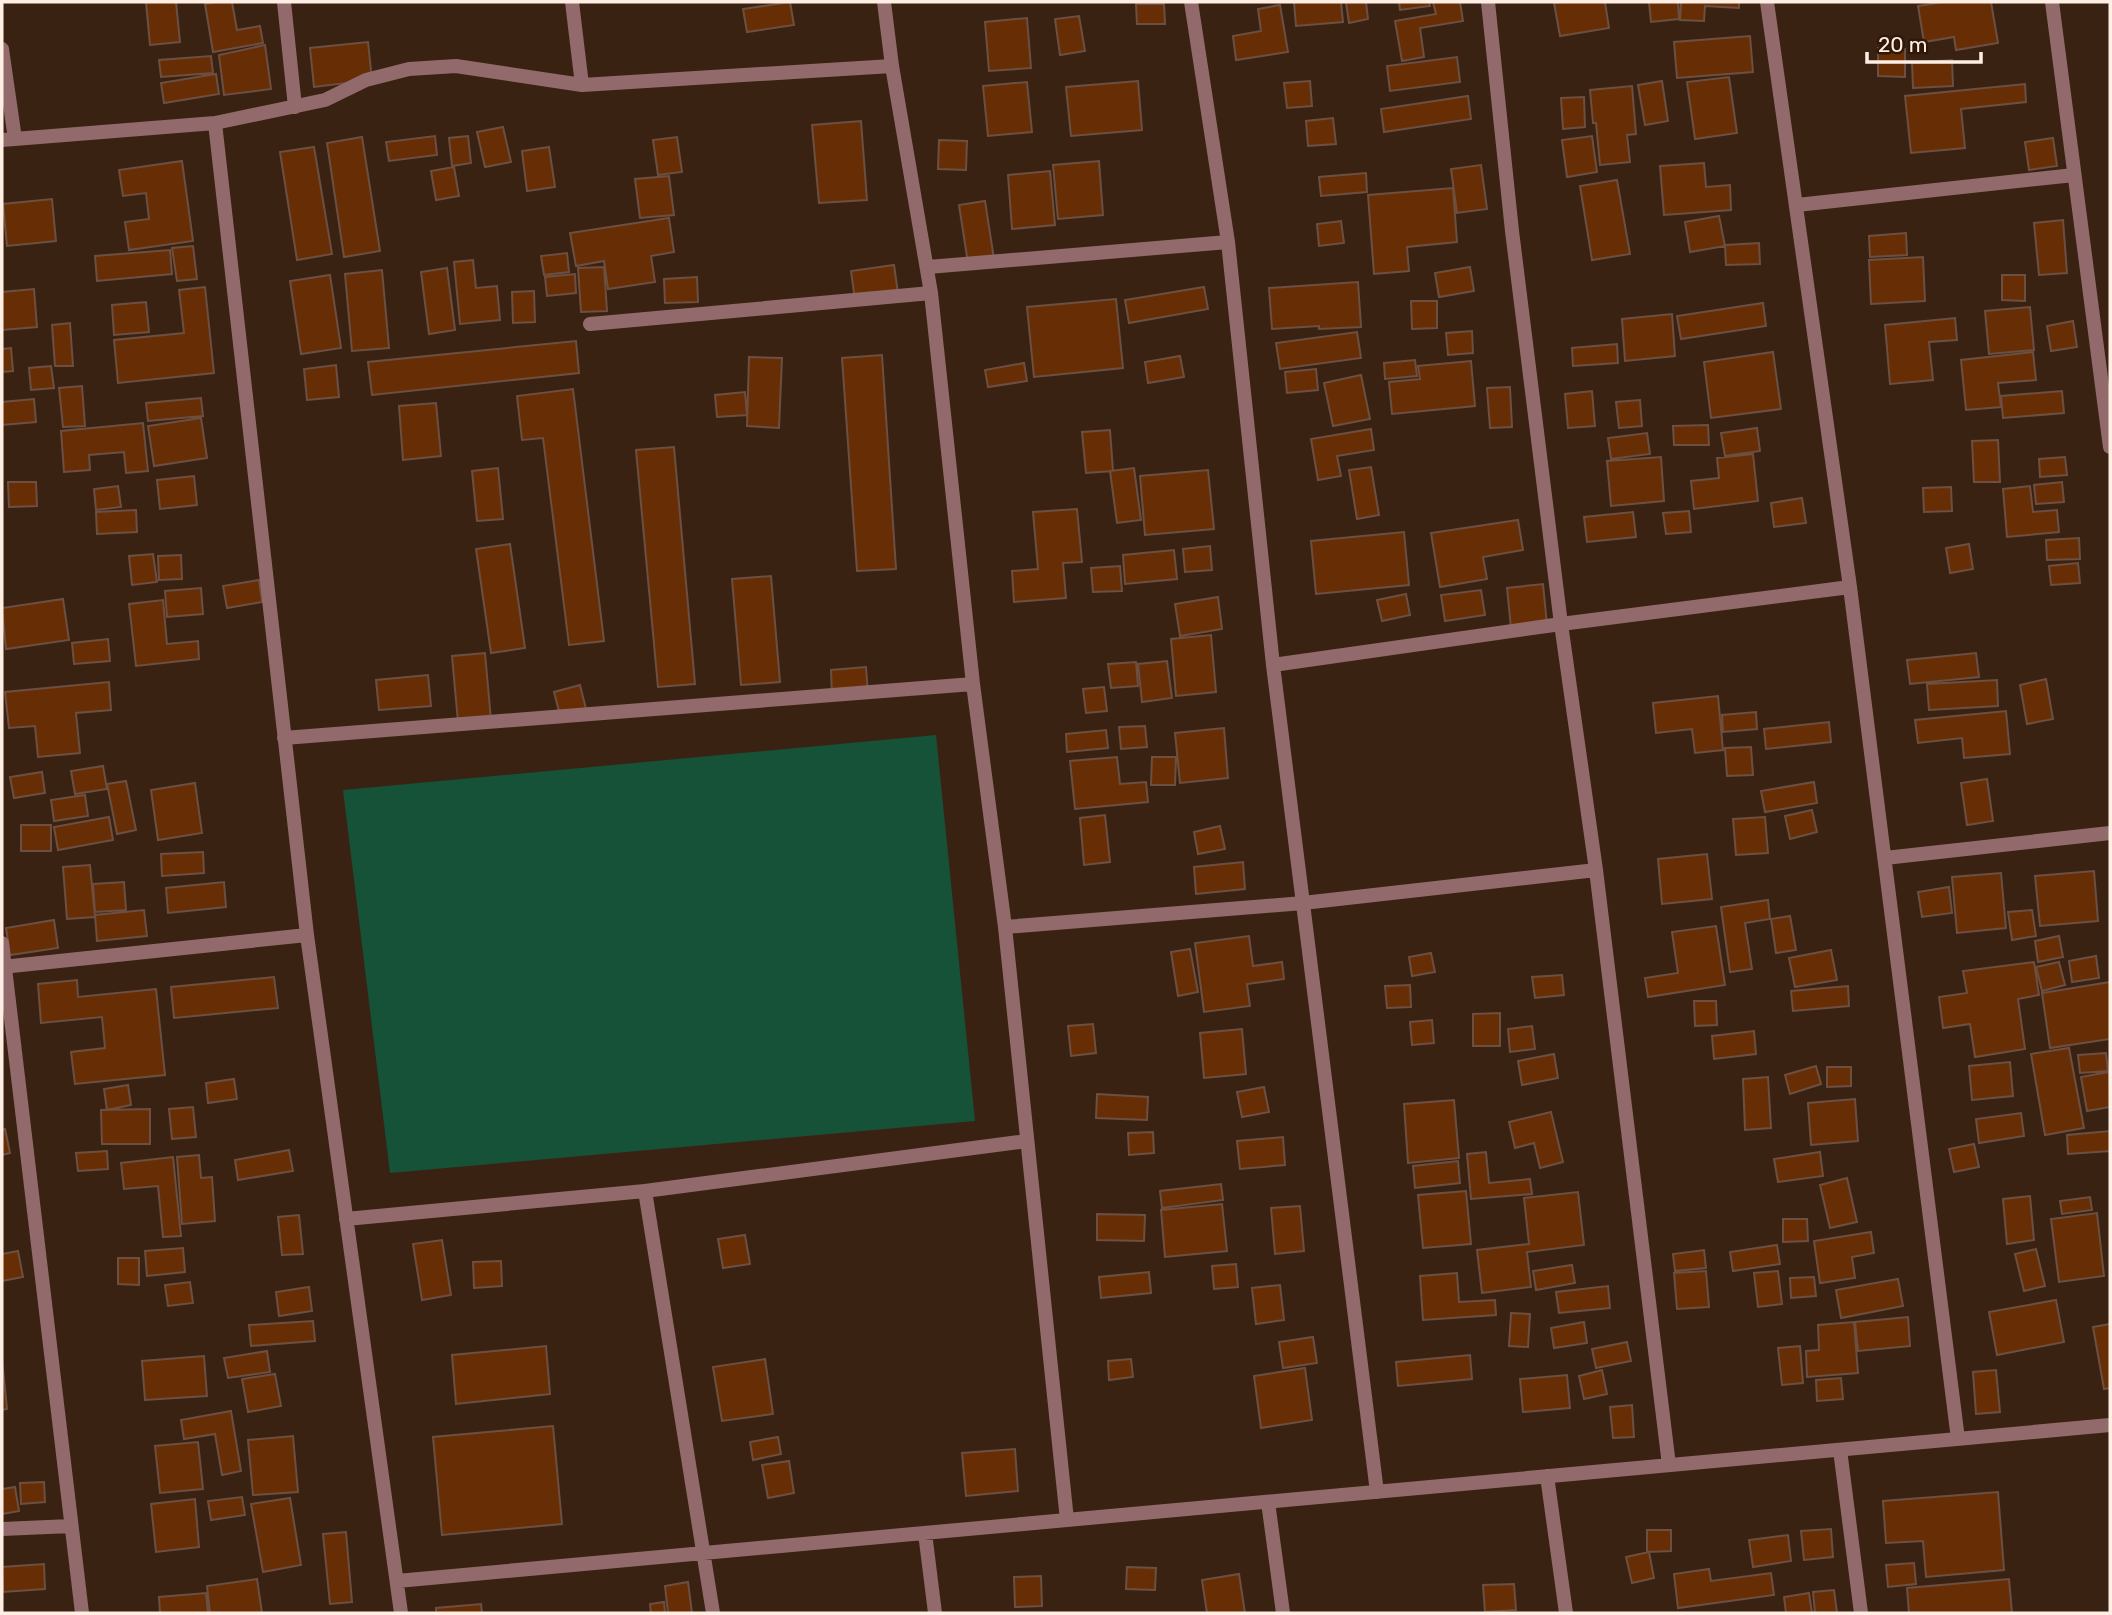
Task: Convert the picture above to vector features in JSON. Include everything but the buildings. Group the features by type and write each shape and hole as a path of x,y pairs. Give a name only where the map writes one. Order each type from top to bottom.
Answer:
{"street":[{"path":"284,2 295,107"},
{"path":"572,2 582,85"},
{"path":"884,2 892,66 928,267 973,684 1005,927 1068,1520"},
{"path":"1191,2 1228,242 1273,666 1377,1492"},
{"path":"1488,2 1512,231 1561,624 1596,870 1669,1465"},
{"path":"1767,2 1850,587 1958,1439"},
{"path":"2052,2 2110,447"},
{"path":"2,49 8,139 215,123 325,100 366,80 409,69 456,66 582,85 892,66"},
{"path":"215,123 307,935 401,1613"},
{"path":"1797,205 2074,175"},
{"path":"928,267 1228,242"},
{"path":"590,324 931,293"},
{"path":"1273,666 1561,624 1850,587"},
{"path":"284,738 973,684"},
{"path":"1885,858 2110,833"},
{"path":"1005,927 1303,903 1596,870"},
{"path":"3,967 307,935"},
{"path":"2,943 82,1613"},
{"path":"346,1219 645,1191 1027,1141"},
{"path":"645,1191 713,1613"},
{"path":"397,1581 2110,1425"},
{"path":"1840,1450 1861,1613"},
{"path":"1546,1476 1566,1613"},
{"path":"1268,1502 1283,1613"},
{"path":"2,1529 71,1526"},
{"path":"926,1533 935,1613"}],"green space":[{"path":"936,735 975,1121 390,1173 343,790"}]}
